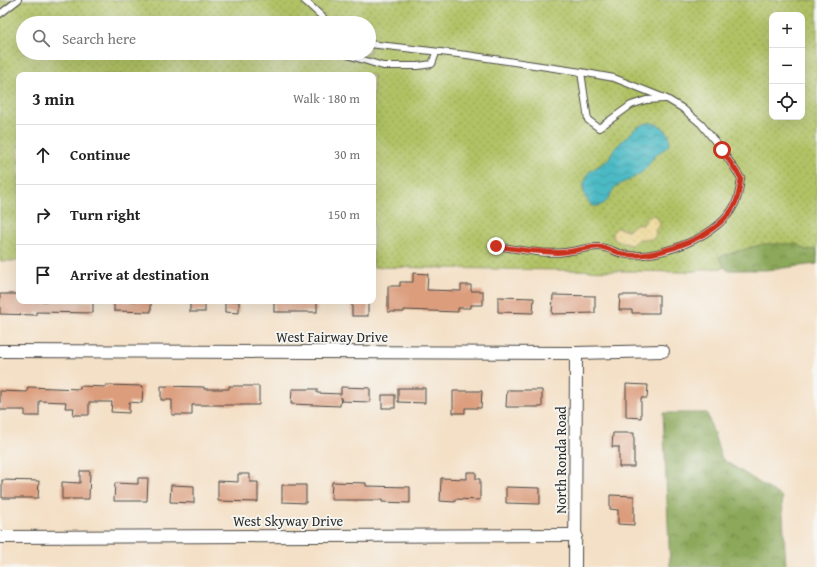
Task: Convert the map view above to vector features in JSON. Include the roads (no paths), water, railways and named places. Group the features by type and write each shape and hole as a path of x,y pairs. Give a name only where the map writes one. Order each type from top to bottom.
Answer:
{"street":[{"name":"West Fairway Drive","path":"0,351 576,353 664,351"},
{"name":"North Ronda Road","path":"575,567 576,353"},
{"name":"West Skyway Drive","path":"0,536 576,535"}],"lane":[{"path":"0,14 18,0"},
{"path":"304,0 321,16"},
{"path":"376,45 467,56 614,78 666,99 682,108 701,124 722,150 741,178 739,192 734,205 726,217 699,238 671,249 630,256 620,254 605,247 596,247 564,253 528,251 496,246"},
{"path":"364,60 383,66 432,64 436,53"},
{"path":"580,72 588,120 599,128 631,105 646,100 666,99"}],"water":[{"path":"647,123 656,124 662,127 669,136 670,143 652,159 642,172 615,187 607,201 601,205 592,206 585,197 583,186 589,172 608,160 614,149 636,128"}]}
